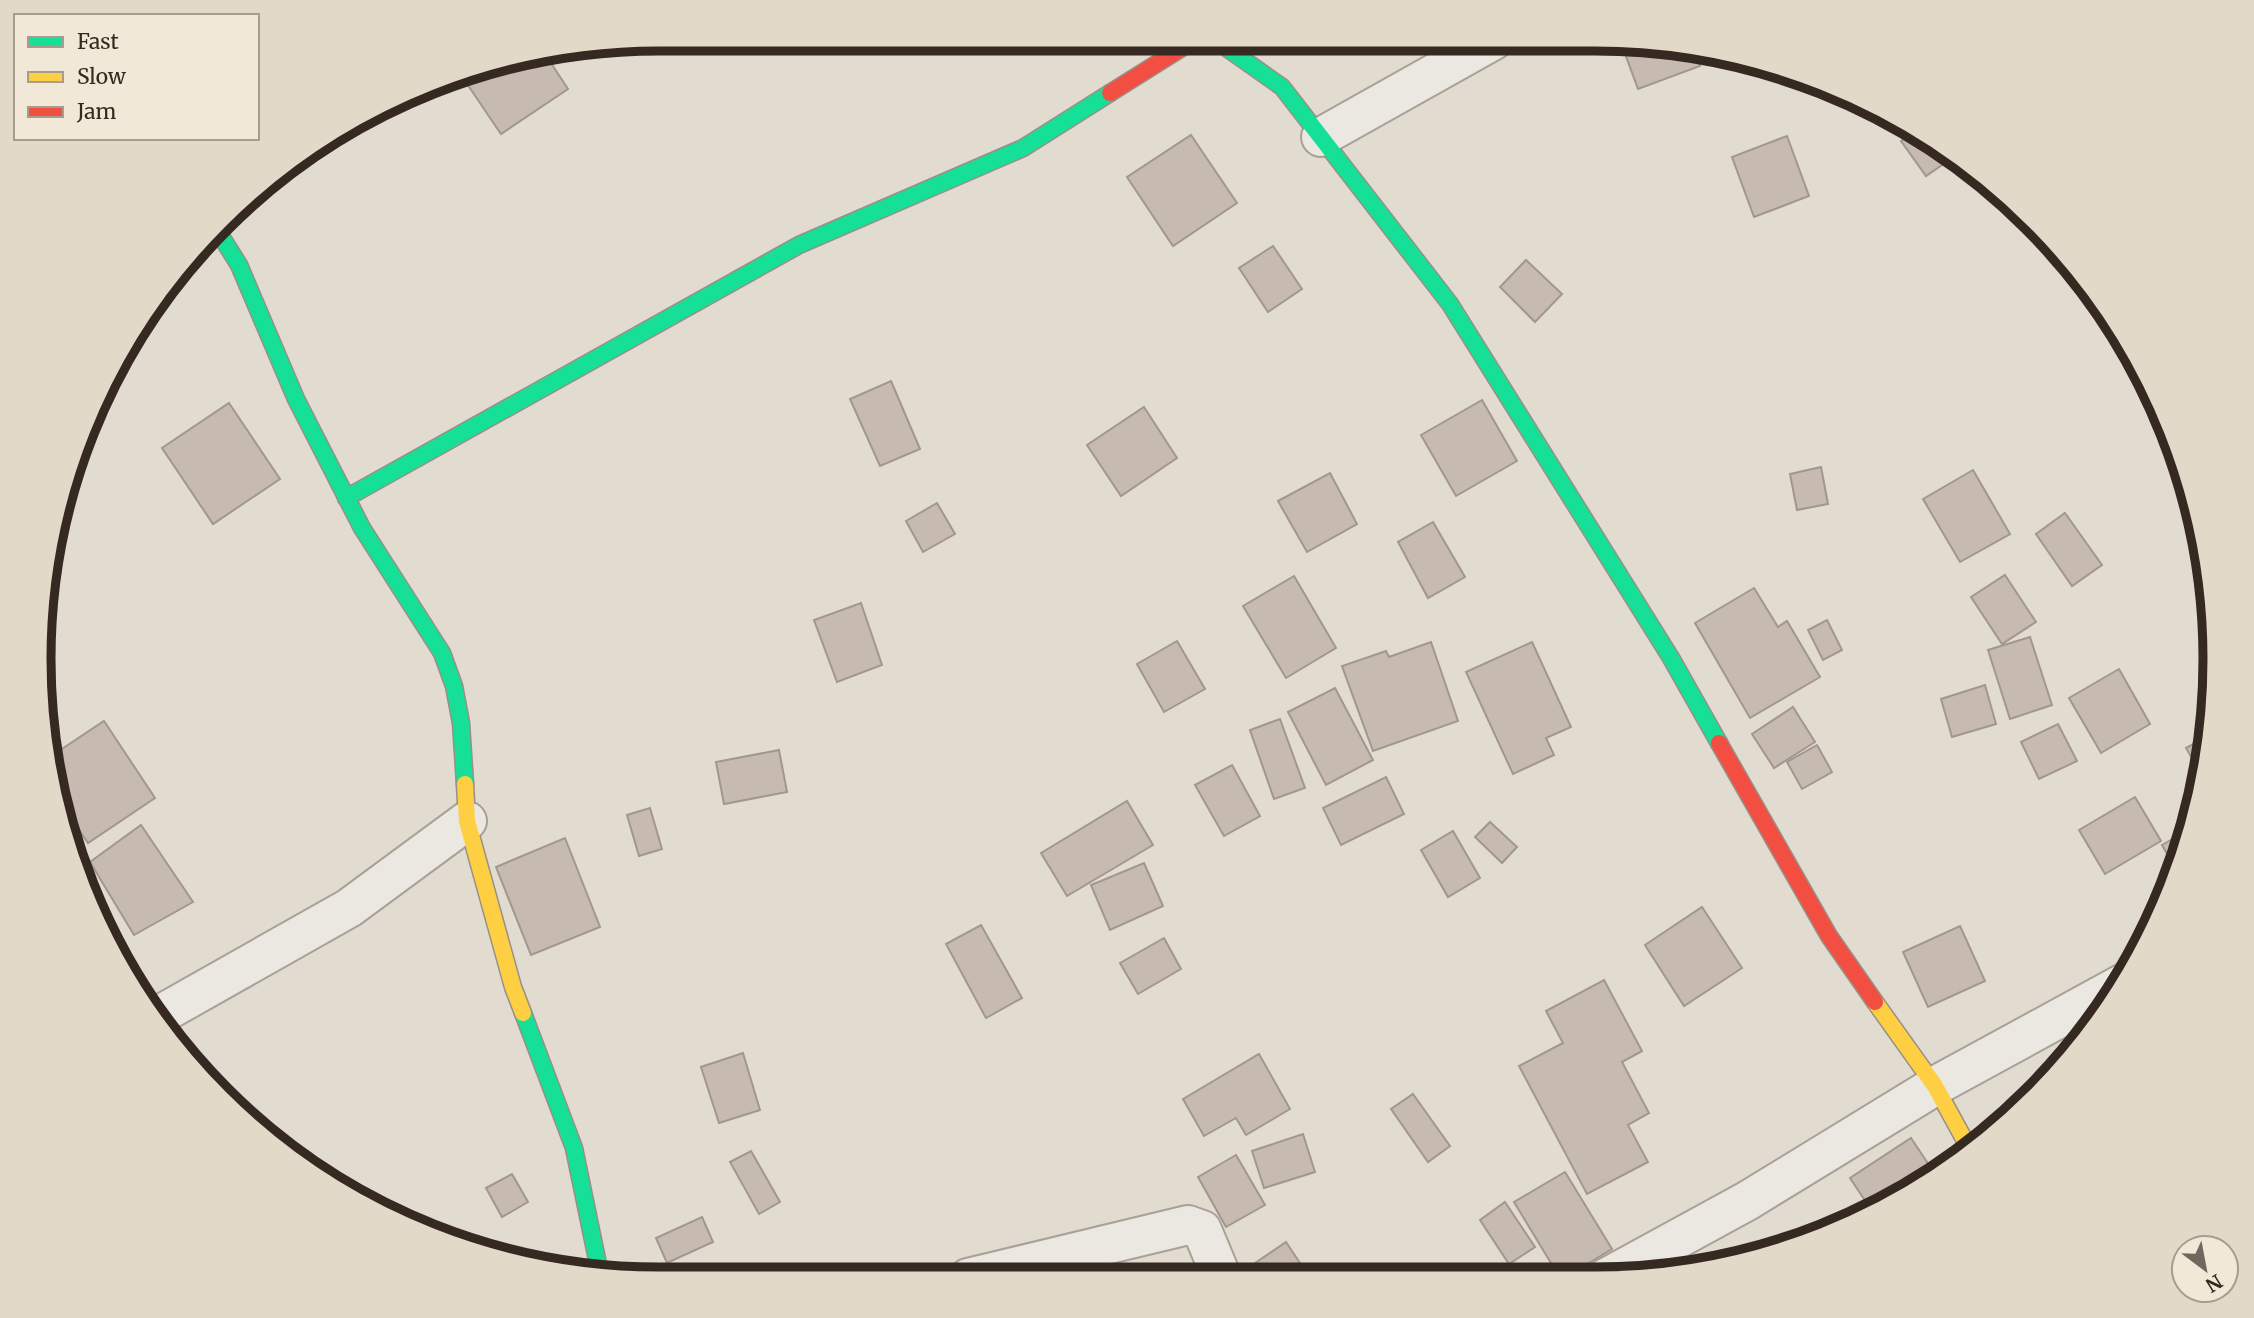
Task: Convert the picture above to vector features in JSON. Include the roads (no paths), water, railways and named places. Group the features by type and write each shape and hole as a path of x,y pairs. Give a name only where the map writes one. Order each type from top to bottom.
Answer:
{"street":[{"path":"346,498 799,245 1023,148 1177,51"},
{"path":"1231,51 1282,88 1450,304 1671,658 1829,936 1935,1086 1966,1141"},
{"path":"1321,137 1474,51"},
{"path":"222,237 239,265 296,399 346,498 362,528 442,653 454,686 461,723 467,821 513,987 574,1148 598,1264"},
{"path":"164,1012 349,908 467,821"},
{"path":"1628,1266 1747,1201 1935,1086 2102,995"},
{"path":"1014,1267 1188,1225 1202,1230 1217,1267"}]}
